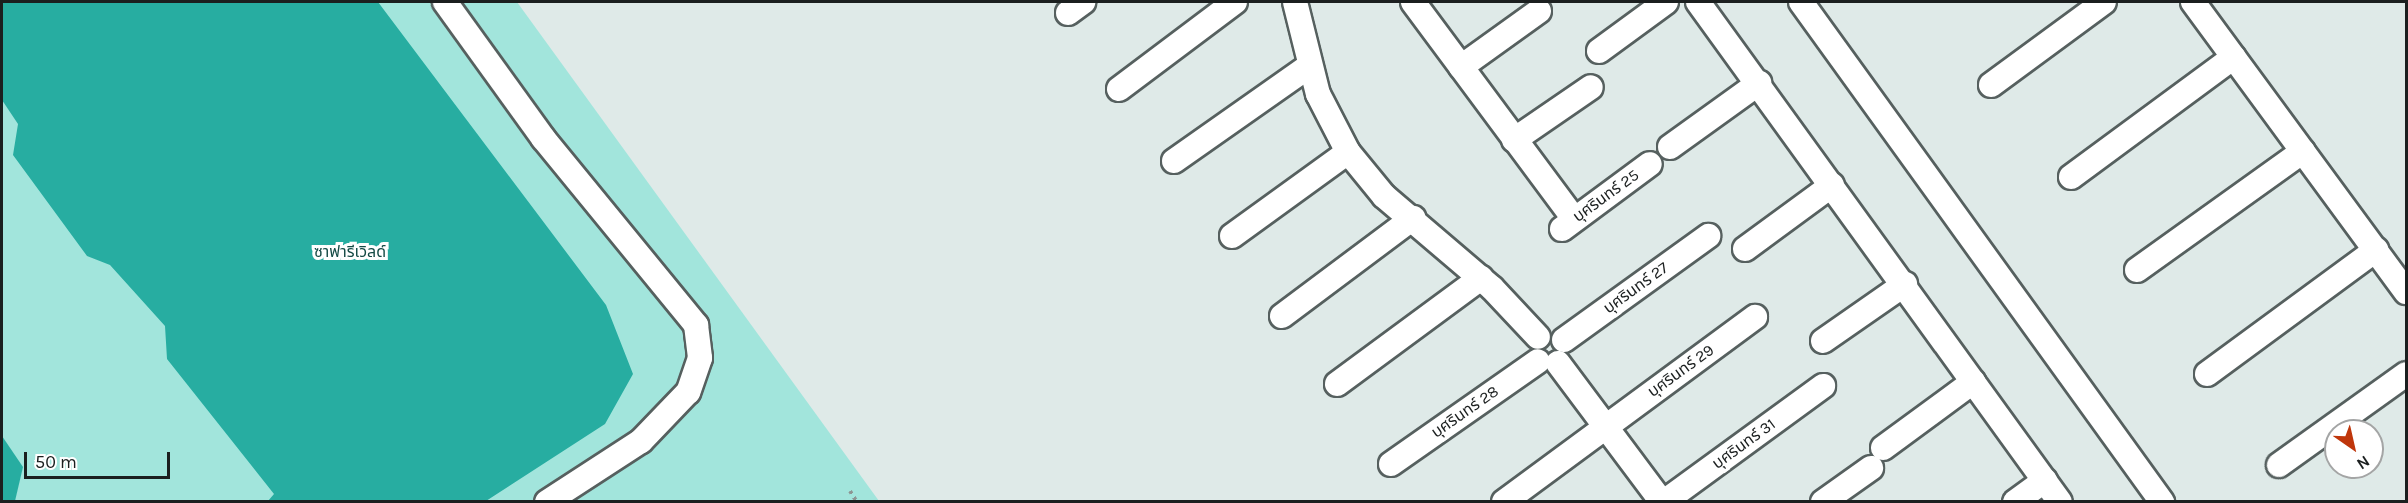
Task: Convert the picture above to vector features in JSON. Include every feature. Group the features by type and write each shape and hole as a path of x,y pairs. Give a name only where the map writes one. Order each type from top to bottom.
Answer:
{"street":[{"path":"446,2 543,138 696,325 700,358 688,392 641,441 547,501"},
{"path":"1119,89 1235,2"},
{"path":"1295,2 1309,66 1330,125 1348,152 1384,196 1482,278 1607,425 1663,501"},
{"path":"1413,2 1514,140 1591,87"},
{"path":"1599,51 1666,2"},
{"path":"1698,2 1905,284 2060,501"},
{"path":"1801,2 2162,501"},
{"path":"1991,85 2104,2"},
{"path":"2193,2 2406,292"},
{"path":"1461,67 1539,11"},
{"path":"2071,177 2234,57"},
{"path":"1174,161 1309,66"},
{"path":"1670,147 1759,84"},
{"name":"บุศรินทร์ 25","path":"1514,140 1568,224 1650,164"},
{"path":"1232,236 1348,152"},
{"path":"2137,270 2303,152"},
{"path":"1745,249 1832,185"},
{"path":"1282,316 1413,218"},
{"name":"บุศรินทร์ 27","path":"1545,354 1554,332 1564,340 1708,236"},
{"path":"2206,374 2376,250"},
{"path":"1337,384 1482,278"},
{"path":"1823,340 1905,284"},
{"name":"บุศรินทร์ 29","path":"1504,501 1755,317"},
{"name":"บุศรินทร์ 28","path":"1391,464 1545,354"},
{"path":"2279,465 2406,374"},
{"path":"1823,501 1973,382"},
{"name":"บุศรินทร์ 31","path":"1663,501 1823,386"},
{"path":"2015,501 2045,480"}],"path":[{"path":"850,490 857,501"}],"green space":[{"name":"ซาฟารีเวิลด์","path":"2,2 517,2 879,501 2,501"}],"shaded area":[{"name":"ซาฟารีเวิลด์","path":"2,2 378,2 606,305 633,374 605,424 486,501 268,501 274,494 167,359 165,326 110,265 87,256 13,155 18,124 2,100"},
{"path":"2,436 23,467 15,501 2,501"}]}
